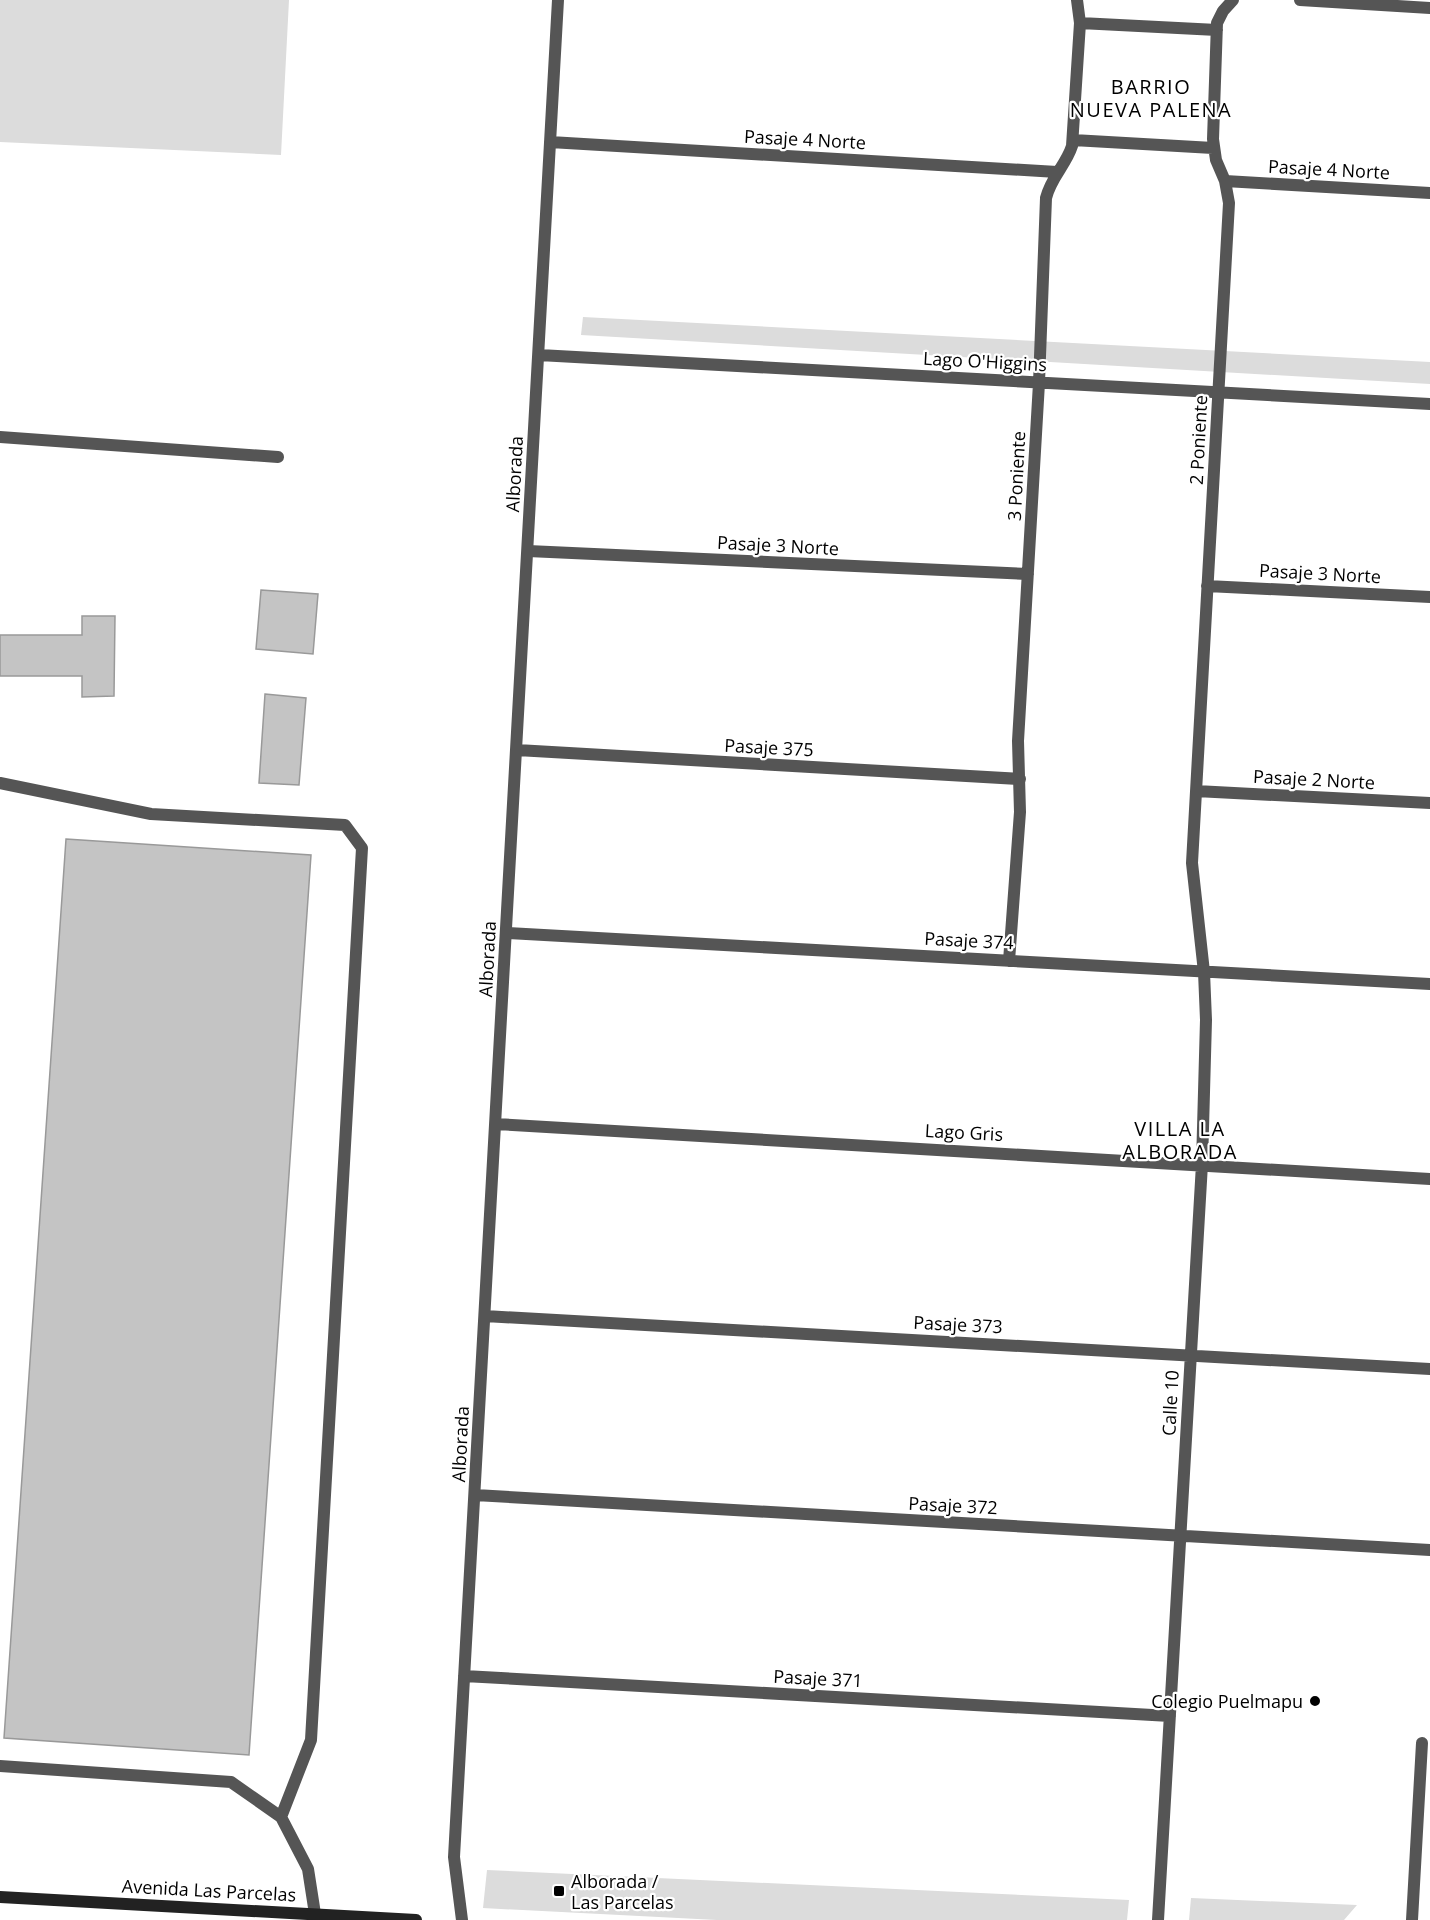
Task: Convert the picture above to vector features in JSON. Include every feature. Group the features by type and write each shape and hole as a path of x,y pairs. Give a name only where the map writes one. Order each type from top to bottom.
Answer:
{"main road":[{"name":"Avenida Las Parcelas","path":"0,1897 232,1915 315,1914 416,1920"}],"street":[{"name":"Alborada","path":"462,1920 454,1857 558,0"},
{"name":"3 Poniente","path":"1009,961 1020,779 1018,741 1039,382 1046,198 1057,172 1069,155 1073,140 1080,23 1077,0"},
{"name":"2 Poniente","path":"1194,889 1192,864 1229,203 1225,181 1213,148 1217,30 1223,11 1233,0"},
{"path":"1300,0 1430,8"},
{"path":"1080,23 1217,30"},
{"path":"1073,140 1213,148"},
{"name":"Pasaje 4 Norte","path":"550,142 1057,172"},
{"name":"Pasaje 4 Norte","path":"1225,181 1430,193"},
{"name":"Lago O'Higgins","path":"538,355 1430,404"},
{"path":"0,437 278,457"},
{"name":"Pasaje 3 Norte","path":"528,551 1028,574"},
{"name":"Pasaje 3 Norte","path":"1207,586 1430,597"},
{"name":"Pasaje 375","path":"516,750 1020,779"},
{"path":"0,783 151,814 345,825 362,848 311,1740 281,1818"},
{"name":"Pasaje 2 Norte","path":"1196,791 1430,803"},
{"name":"Calle 10","path":"1158,1920 1202,1164 1206,1020 1204,972 1194,889"},
{"name":"Pasaje 374","path":"506,933 1430,984"},
{"name":"Lago Gris","path":"496,1124 1430,1179"},
{"name":"Pasaje 373","path":"485,1316 1430,1369"},
{"name":"Pasaje 372","path":"475,1495 1430,1550"},
{"name":"Pasaje 371","path":"464,1676 1170,1716"},
{"path":"1412,1920 1422,1743"},
{"path":"0,1766 231,1782 281,1818 308,1869 315,1914"}],"shaded area":[{"path":"0,0 289,0 281,155 0,142"},
{"path":"583,317 1430,362 1430,384 581,335"},
{"path":"487,1870 1129,1900 1127,1920 717,1920 483,1908"},
{"path":"1191,1898 1357,1905 1344,1920 1189,1920"}],"building":[{"path":"261,590 318,594 313,654 256,649"},
{"path":"82,616 115,616 114,696 82,697 82,676 0,676 0,635 82,635"},
{"path":"265,694 306,698 299,785 259,783"},
{"path":"66,839 311,855 249,1755 4,1738"}],"place":[{"name":"Colegio Puelmapu","path":"1315,1701"},
{"name":"Alborada / Las Parcelas","path":"559,1891"}],"district":[{"name":"BARRIO NUEVA PALENA","path":"1151,98"},
{"name":"VILLA LA ALBORADA","path":"1180,1140"}]}
